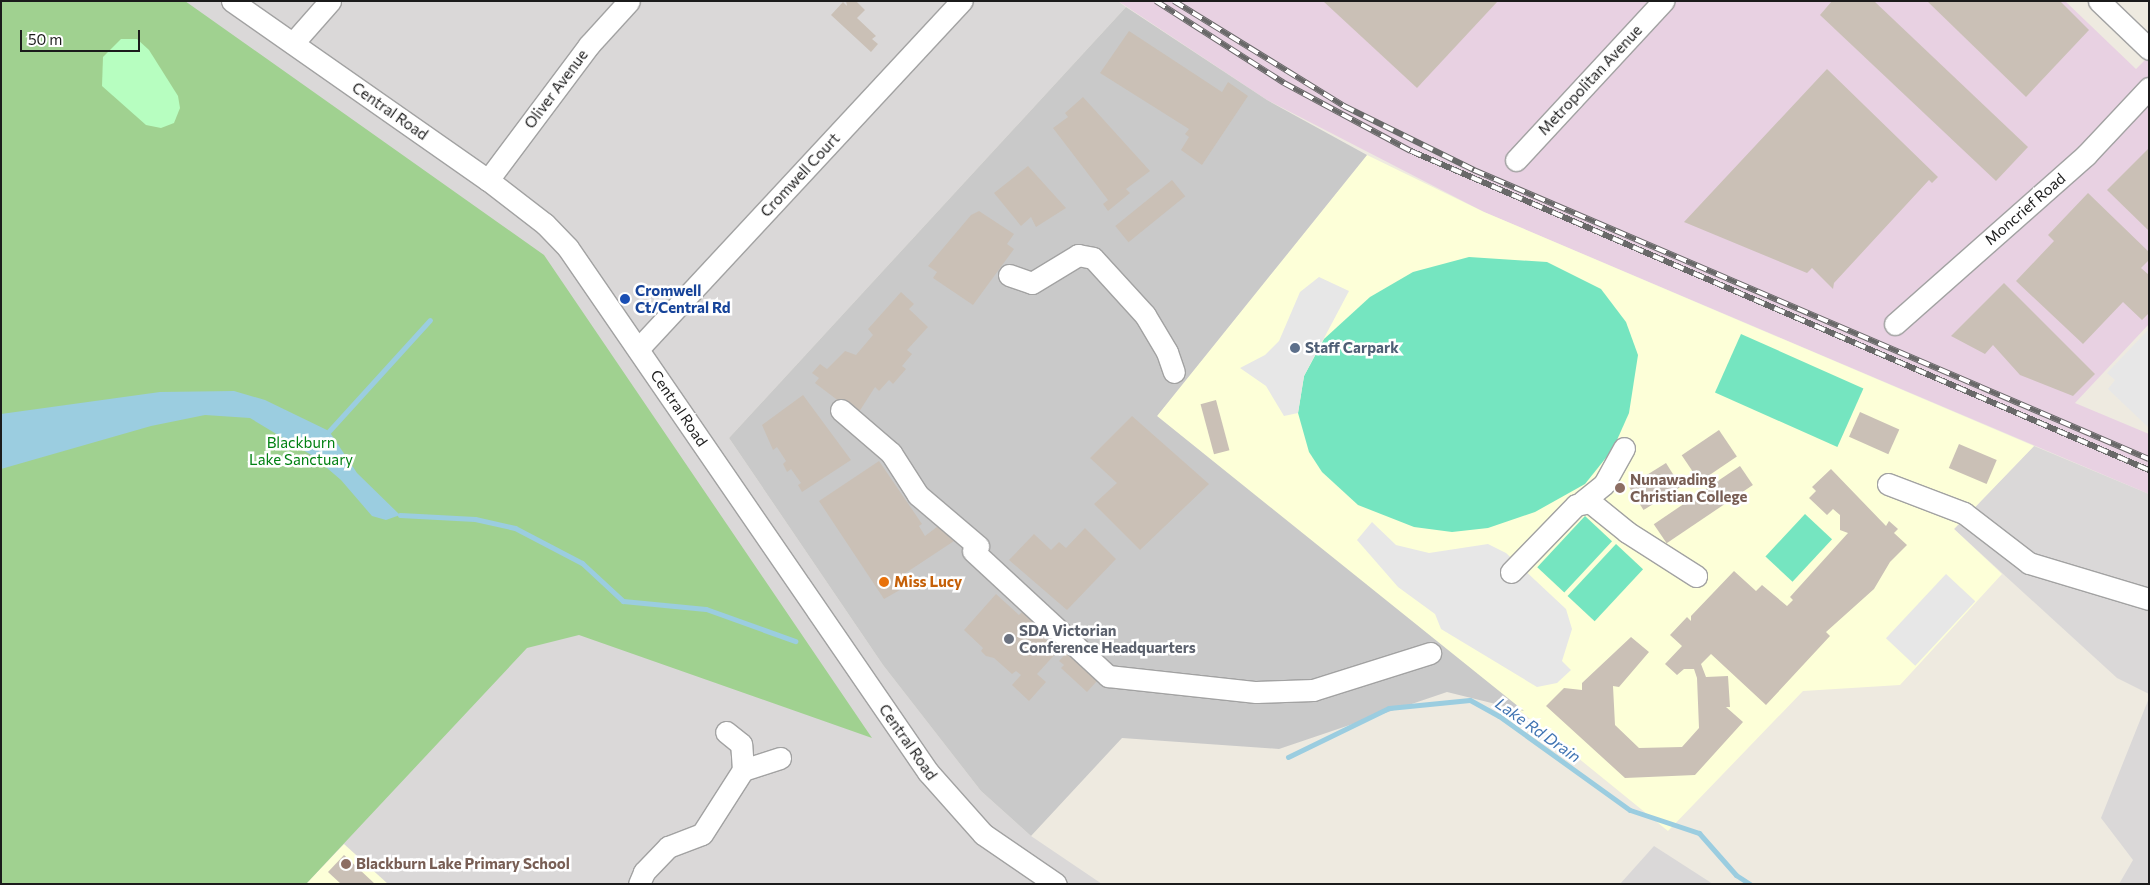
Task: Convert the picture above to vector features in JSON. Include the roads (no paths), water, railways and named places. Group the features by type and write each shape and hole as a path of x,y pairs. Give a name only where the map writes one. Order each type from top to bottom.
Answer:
{"street":[{"name":"Central Road","path":"232,1 488,180 546,224 568,248 639,348 928,772 983,834 1056,884"},
{"path":"293,43 330,1"},
{"name":"Oliver Avenue","path":"488,180 589,45 629,1"},
{"name":"Cromwell Court","path":"639,348 962,1"},
{"name":"Metropolitan Avenue","path":"1516,160 1663,1"},
{"path":"2099,1 2149,49"},
{"name":"Moncrief Road","path":"1895,324 2086,155 2149,88"},
{"path":"1009,275 1032,283 1078,255 1092,258 1145,315 1167,352 1174,372"},
{"path":"841,410 891,453 918,495 1108,676 1256,692 1313,690 1430,653"},
{"path":"1511,572 1582,502 1604,484 1624,448"},
{"path":"1888,484 1964,513 2029,563 2149,598"},
{"path":"1582,502 1596,504 1627,532 1696,576"},
{"path":"639,884 668,847 702,834 743,770 741,744 726,732"},
{"path":"743,770 780,758"}],"water":[{"path":"234,391 265,400 329,431 357,473 400,515 386,520 372,516 341,480 313,456 250,418 205,415 151,426 1,469 1,414 160,392"}],"waterway":[{"path":"329,431 430,320"},
{"name":"Lake Rd Drain","path":"400,515 475,519 515,528 582,563 623,601 706,609 795,641"},
{"name":"Lake Rd Drain","path":"1288,757 1389,708 1470,700 1499,716 1630,810 1699,833 1736,875 1750,884"}],"railway":[{"path":"1156,1 1284,83 1411,151 2149,470"},
{"path":"1174,1 1344,106 1474,170 2149,459"}],"place":[{"name":"Cromwell Ct/Central Rd","path":"625,299"},
{"name":"Staff Carpark","path":"1295,348"},
{"name":"Nunawading Christian College","path":"1620,488"},
{"name":"Miss Lucy","path":"884,582"},
{"name":"SDA Victorian Conference Headquarters","path":"1009,639"},
{"name":"Blackburn Lake Primary School","path":"346,864"}],"park label":[{"name":"Blackburn Lake Sanctuary","path":"301,450"}]}
